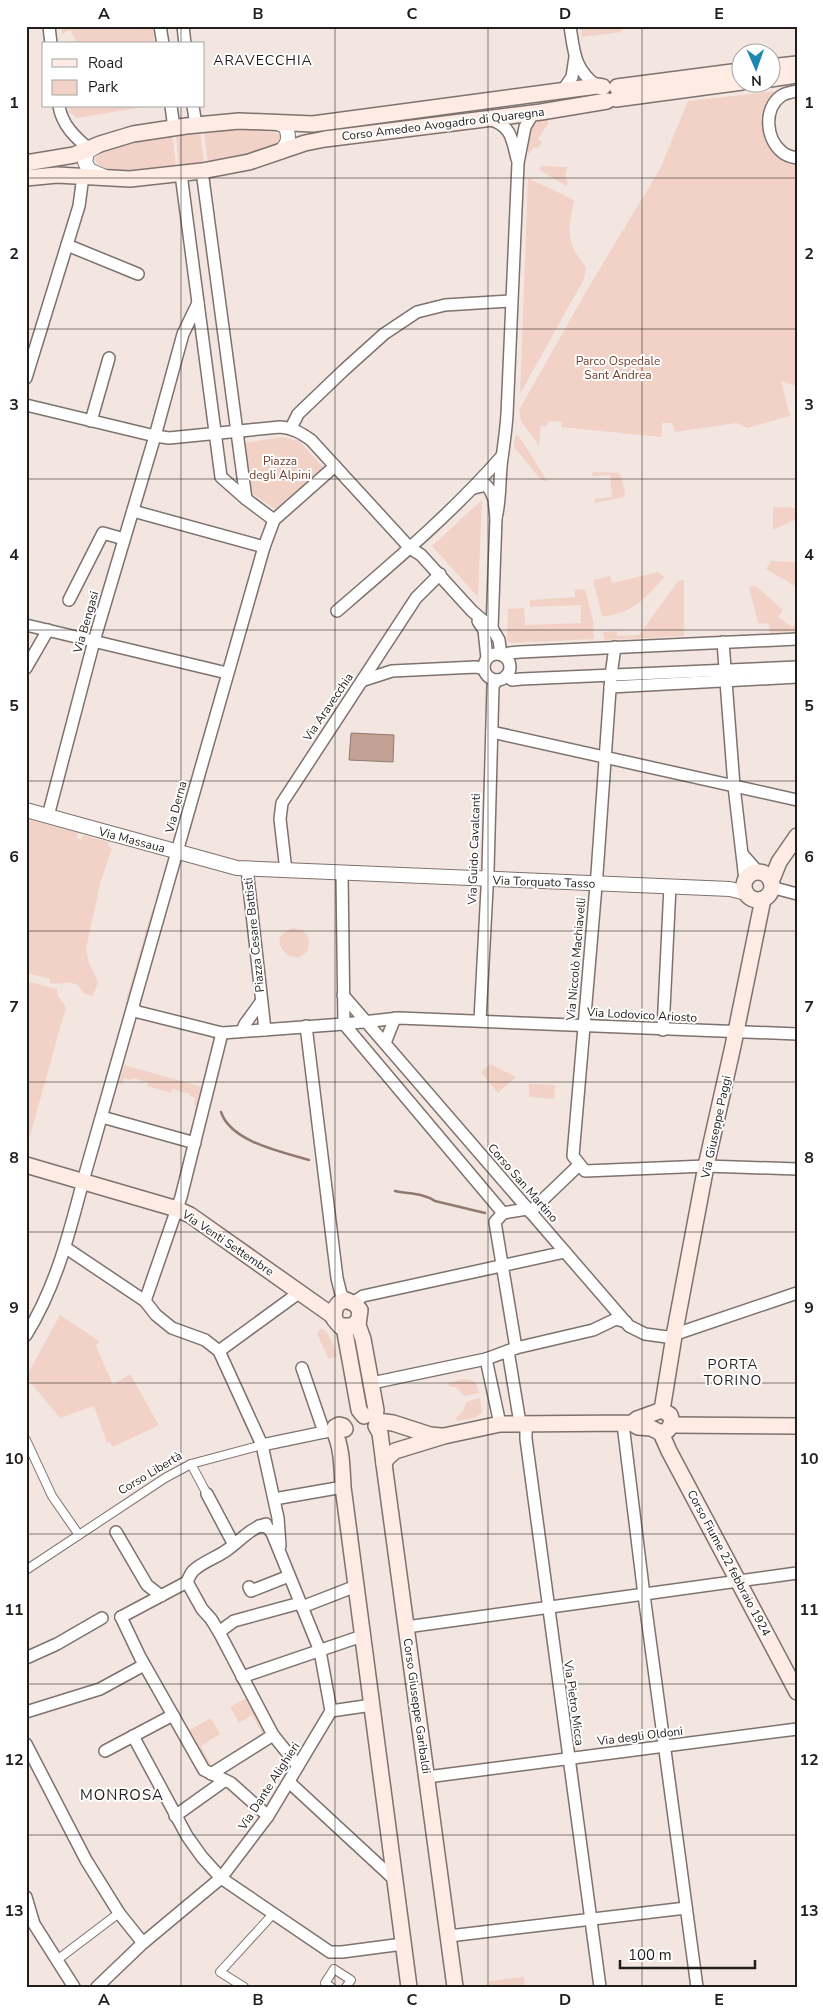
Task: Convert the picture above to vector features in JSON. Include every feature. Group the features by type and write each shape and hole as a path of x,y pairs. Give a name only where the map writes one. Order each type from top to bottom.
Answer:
{"main road":[{"path":"780,66 797,64"},
{"name":"Corso Amedeo Avogadro di Quaregna","path":"105,177 130,179 202,171 249,162 325,139 534,112 608,92 730,73"},
{"path":"780,78 797,75"},
{"name":"Corso Amedeo Avogadro di Quaregna","path":"94,146 133,134 196,125 276,122 304,125 563,90 608,92 730,83"},
{"path":"26,163 74,155 94,146"},
{"path":"26,178 57,175 105,177"},
{"path":"754,886 779,862 797,836"},
{"name":"Via Giuseppe Paggi","path":"660,1422 706,1166 760,918 754,886"},
{"name":"Via Venti Settembre","path":"26,1165 177,1209 190,1215 305,1295 343,1311"},
{"path":"343,1311 352,1326 358,1321 376,1410 371,1421"},
{"path":"343,1311 359,1410 371,1421"},
{"path":"409,1987 335,1432 371,1421 393,1423 430,1435 444,1436"},
{"name":"Corso Giuseppe Garibaldi","path":"371,1421 380,1433 455,1987"},
{"path":"384,1464 386,1458 395,1451 444,1436 500,1424 627,1423 638,1428 660,1422 797,1426"},
{"name":"Corso Fiume 22 febbraio 1924","path":"660,1422 738,1582 797,1692"}],"street":[{"path":"48,26 51,42"},
{"path":"160,26 162,42"},
{"path":"183,26 185,42"},
{"path":"570,26 575,57 585,77 608,92"},
{"path":"563,90 572,77 575,57"},
{"path":"797,90 781,96 771,110 768,124 772,142 783,154 797,158"},
{"path":"59,108 60,115 72,134 94,146 87,152 84,162 89,170 105,177"},
{"path":"171,108 174,128"},
{"path":"193,108 196,125"},
{"path":"496,518 500,501 502,456 506,431 518,163 525,127 534,112"},
{"path":"487,119 499,122 509,132 518,163"},
{"path":"276,122 286,128 289,136 288,144 280,152"},
{"path":"202,171 246,499"},
{"path":"181,174 222,477 246,499 274,520"},
{"path":"27,375 79,206 83,176"},
{"path":"67,245 138,274"},
{"path":"291,428 298,414 344,370 384,334 417,312 445,305 512,301"},
{"name":"Via Bengasi","path":"48,816 94,641 155,436 183,334 198,303"},
{"path":"92,421 109,358"},
{"path":"26,405 155,436 186,438 237,431 280,427 291,428 311,440 410,548 421,555 440,574 472,611 484,630 485,664 488,676 512,680 611,681 725,675 797,667"},
{"path":"337,611 410,548 474,488 502,456"},
{"name":"Via Derna","path":"26,1335 48,1292 66,1248 83,1181 264,547 274,520 335,466"},
{"path":"474,488 486,485 494,499 496,518 492,628"},
{"path":"133,511 264,547"},
{"path":"69,600 103,533 124,539"},
{"name":"Via Aravecchia","path":"286,871 280,819 282,803 416,598 440,574"},
{"path":"472,611 492,628 499,640 503,656 510,668 501,678"},
{"path":"26,626 227,673"},
{"path":"26,668 48,630"},
{"path":"364,680 392,671 476,667 485,664 494,654 503,656 509,653 797,639"},
{"path":"723,642 734,786 743,855 754,886 797,894"},
{"name":"Via Niccolò Machiavelli","path":"576,1160 615,647"},
{"path":"725,675 797,677"},
{"name":"Via Guido Cavalcanti","path":"480,1020 487,880 493,686 501,678"},
{"path":"492,732 797,800"},
{"name":"Via Massaua","path":"26,810 242,868"},
{"name":"Piazza Cesare Battisti","path":"264,1030 242,868 358,874"},
{"path":"342,873 344,1024 503,1213 529,1210 576,1160 584,1171 706,1166 797,1169"},
{"name":"Via Torquato Tasso","path":"358,874 596,884 754,886"},
{"path":"663,1030 670,886"},
{"path":"343,995 366,1022"},
{"name":"Piazza Cesare Battisti","path":"242,1031 260,1002"},
{"path":"133,1008 138,1012 222,1033 366,1022"},
{"path":"384,1044 396,1018"},
{"name":"Via Lodovico Ariosto","path":"366,1022 396,1018 480,1020 663,1030 797,1034"},
{"name":"Corso San Martino","path":"366,1022 629,1326 645,1334 667,1338 674,1336"},
{"path":"306,1026 337,1278 343,1311"},
{"path":"145,1301 177,1209 222,1033"},
{"path":"102,1117 195,1143"},
{"name":"Via Pietro Micca","path":"503,1213 496,1222 503,1265 512,1349 526,1430 568,1759 600,1987"},
{"path":"66,1248 145,1301 156,1315 172,1328 205,1340 219,1351 262,1445 278,1518 281,1539 280,1548"},
{"path":"343,1311 362,1296 565,1252"},
{"path":"674,1336 797,1293"},
{"path":"219,1351 305,1295"},
{"path":"372,1383 486,1359 512,1349 593,1330 616,1319 626,1322"},
{"path":"486,1359 500,1424"},
{"path":"302,1368 335,1432"},
{"path":"627,1423 644,1595 697,1987"},
{"name":"Corso Libertà","path":"26,1570 165,1478 191,1464 262,1445 335,1432"},
{"path":"26,1440 52,1496 79,1535"},
{"path":"191,1464 233,1543"},
{"path":"274,1499 343,1487"},
{"path":"107,1516 147,1585 161,1596"},
{"path":"26,1658 57,1644 106,1617 121,1617 187,1582 191,1573 229,1549 233,1543 259,1526 276,1522 278,1518"},
{"path":"259,1526 267,1527 280,1548 289,1576 320,1651 331,1711 372,1706"},
{"path":"406,1627 797,1574"},
{"path":"248,1587 250,1591 289,1576"},
{"path":"187,1582 202,1609 219,1632 273,1735 298,1766"},
{"path":"147,1585 148,1603"},
{"path":"219,1632 234,1621 301,1605 356,1586"},
{"path":"121,1617 142,1661 204,1770 215,1771 273,1735"},
{"path":"242,1677 362,1636"},
{"path":"26,1712 100,1689 142,1661"},
{"name":"Via Dante Alighieri","path":"97,1987 143,1943 221,1878 268,1816 331,1711"},
{"path":"105,1751 172,1715"},
{"name":"Via degli Oldoni","path":"427,1777 797,1729"},
{"path":"133,1736 175,1816 202,1857 221,1878 330,1952 403,1944"},
{"path":"26,1744 86,1860 119,1913 143,1943"},
{"path":"215,1771 224,1781 231,1783 268,1816"},
{"path":"175,1816 224,1781"},
{"path":"289,1782 396,1881"},
{"path":"26,1897 34,1924 74,1987"},
{"path":"449,1936 686,1908"},
{"path":"57,1960 119,1913"},
{"path":"244,1987 220,1972 273,1914"},
{"path":"326,1986 334,1969 351,1980 346,1987"}],"green space":[{"path":"61,26 153,26 155,42 77,42 70,30 62,34"},
{"path":"581,26 621,26 622,32 582,37"},
{"name":"Parco Ospedale Sant Andrea","path":"777,92 766,107 764,114 763,122 766,139 775,153 789,163 797,165 797,386 781,381 790,416 747,428 737,423 675,432 672,423 662,423 661,437 561,427 562,422 548,421 547,426 541,426 539,446 521,421 519,410 591,283 660,169 688,101"},
{"path":"68,108 138,108 77,118 69,112"},
{"path":"548,118 548,124 538,139 542,142 538,148 535,147 528,154 530,131 536,123"},
{"path":"253,128 280,134 281,141 255,154 208,164 204,131"},
{"path":"200,130 204,164 179,167 176,133"},
{"path":"172,134 176,167 120,171 100,166 94,160 101,153 120,144 141,138"},
{"path":"541,166 568,167 565,174 568,183 566,186 540,170"},
{"path":"528,178 574,200 570,220 571,243 586,267 584,279 520,394"},
{"path":"517,435 548,482 541,480 514,447 515,436"},
{"name":"Piazza degli Alpini","path":"282,437 299,441 323,467 279,508 275,509 251,493 245,443"},
{"path":"593,472 618,473 621,476 625,493 624,497 595,503 594,499 612,497 610,475 592,476"},
{"path":"482,500 478,597 432,546"},
{"path":"773,507 797,508 797,519 773,530"},
{"path":"771,561 797,562 797,587 766,569"},
{"path":"658,572 664,577 637,604 630,609 602,616 593,580 610,576 612,583"},
{"path":"684,580 684,636 604,640 603,632 617,631 617,636 639,635 678,581"},
{"path":"756,586 783,610 778,617 792,627 797,622 797,631 770,633 769,624 758,623 749,587"},
{"path":"585,589 593,620 594,639 512,643 507,641 508,609 524,608 525,625 581,623 581,605 530,607 530,600 575,597 575,590"},
{"path":"26,819 78,833 77,838 81,840 83,835 109,842 108,847 112,848 100,884 86,949 89,963 98,982 93,996 83,993 80,988 72,983 50,983 50,979 26,973"},
{"path":"152,910 156,911 131,1001 126,1000"},
{"path":"293,928 302,930 309,941 308,948 303,955 296,958 284,952 280,945 280,939 284,933"},
{"path":"26,981 57,989 58,996 66,1007 26,1150"},
{"path":"490,1064 516,1077 498,1093 481,1072"},
{"path":"124,1065 202,1087 197,1106 194,1105 195,1098 189,1096 190,1094 172,1089 171,1093 147,1086 148,1082 124,1078 122,1085 119,1084"},
{"path":"529,1084 555,1085 554,1099 529,1097"},
{"path":"60,1315 99,1341 96,1346 113,1385 130,1374 159,1425 113,1447 110,1442 107,1443 94,1406 60,1418 26,1377"},
{"path":"320,1329 323,1329 330,1338 337,1356 329,1359 317,1334"},
{"path":"463,1379 474,1382 479,1393 464,1396 457,1388 449,1386 448,1383"},
{"path":"480,1398 482,1413 474,1418 457,1421 456,1418 464,1410 466,1402"},
{"path":"248,1697 266,1731 262,1733 252,1715 239,1723 230,1707"},
{"path":"211,1718 220,1734 201,1746 211,1765 207,1766 184,1733"},
{"path":"524,1977 525,1987 489,1987 489,1981"}],"shaded area":[{"path":"351,733 394,735 393,762 349,760"}],"waterway":[{"path":"221,1112 235,1131 246,1138 272,1149 309,1160"},
{"path":"395,1191 421,1195 435,1201 485,1213"}],"district":[{"name":"ARAVECCHIA","path":"263,60"},
{"name":"PORTA TORINO","path":"733,1372"},
{"name":"MONROSA","path":"122,1795"}]}
